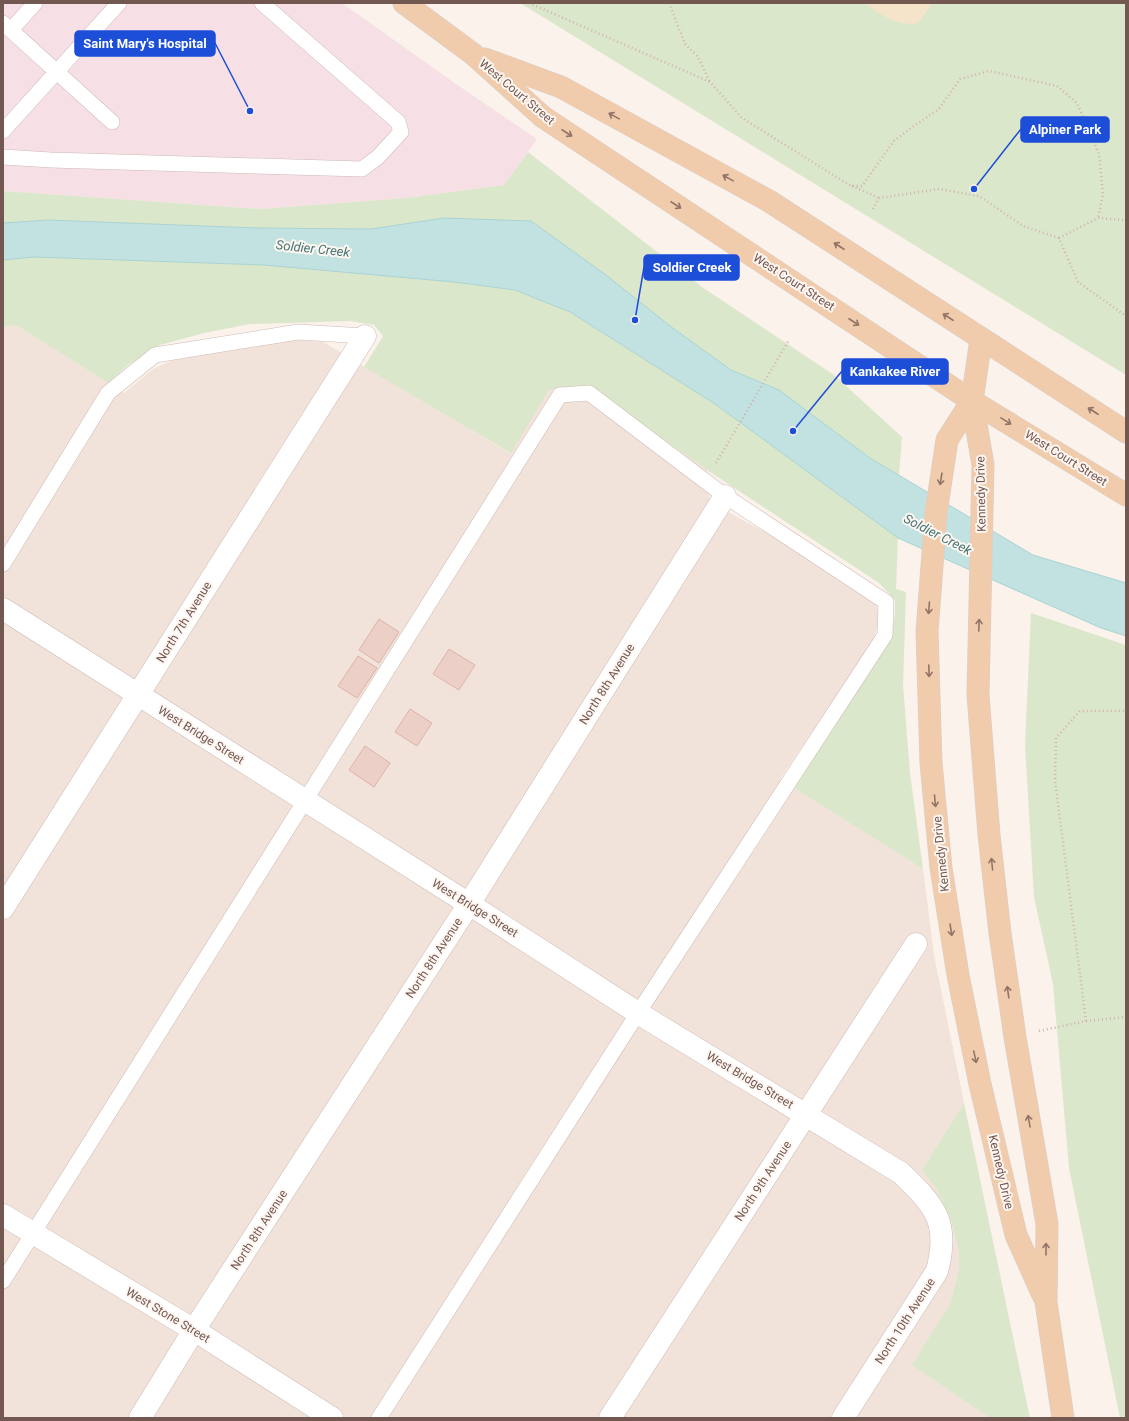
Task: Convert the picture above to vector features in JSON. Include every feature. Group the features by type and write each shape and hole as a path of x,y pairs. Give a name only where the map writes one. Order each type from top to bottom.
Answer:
{"main road":[{"name":"West Court Street","path":"404,3 473,54 543,117 972,400 1126,495"},
{"name":"West Court Street","path":"473,54 561,87 769,201 980,339 1126,432"},
{"name":"Kennedy Drive","path":"980,339 972,400 982,465 978,695 989,835 1000,933 1015,1037 1046,1224 1046,1302 1063,1418"},
{"name":"Kennedy Drive","path":"972,400 947,440 936,513 928,632 933,778 941,868 958,974 980,1084 1016,1235 1046,1302"}],"street":[{"name":"North 7th Avenue","path":"3,908 365,336"},
{"name":"North 8th Avenue","path":"140,1418 194,1330 469,904 725,496"},
{"name":"West Bridge Street","path":"3,609 469,904 638,1013 901,1173 921,1193 938,1217"},
{"name":"North 9th Avenue","path":"610,1418 916,944"},
{"name":"West Stone Street","path":"3,1215 194,1330 332,1418"},
{"name":"North 10th Avenue","path":"844,1418 937,1271 942,1254 942,1238 938,1217"}],"lane":[{"path":"35,3 7,27 57,70 112,122"},
{"path":"3,131 119,3"},
{"path":"3,157 81,161 362,169 378,157 401,132 398,122 262,3"},
{"path":"3,564 108,393 155,355 298,332 365,336"},
{"path":"3,1281 560,395 589,393 725,496 886,602 885,635 638,1013 380,1418"}],"path":[{"path":"529,3 710,82"},
{"path":"669,3 685,44 698,57 710,82 742,118 851,186 879,198 938,189 979,196 1023,226 1059,238 1098,218 1126,220"},
{"path":"851,186 862,186 894,141 939,109 960,79 989,71 1057,86 1076,102 1099,154 1103,194 1098,218"},
{"path":"873,209 879,198"},
{"path":"1059,238 1078,282 1126,316"},
{"path":"731,435 789,340"},
{"path":"1086,1021 1055,780 1056,738 1080,711 1126,710"},
{"path":"1015,1037 1086,1021 1126,1017"}],"shaded area":[{"path":"3,3 342,3 456,84 537,139 504,185 406,198 260,209 3,191"},
{"path":"16,325 124,393 153,369 175,359 296,340 323,342 510,453 549,390 590,387 707,470 710,502 799,551 875,602 879,613 878,624 874,637 867,651 780,779 923,869 934,955 964,1103 922,1170 936,1188 950,1217 959,1251 959,1271 950,1304 913,1365 990,1418 3,1418 3,327"}],"green space":[{"path":"520,3 1126,3 1126,375"},
{"path":"528,152 705,289 834,375 902,437 899,475 870,458 779,390 731,370 670,326 444,218 371,229 257,228 48,220 3,223 3,191 260,209 406,198 504,185"},
{"path":"33,257 264,265 454,282 515,290 570,312 715,404 898,538 896,589 906,592 903,685 910,773 923,869 794,788 893,626 895,600 879,583 707,470 590,387 549,390 511,453 364,367 383,336 374,325 350,321 250,324 204,333 160,345 128,365 108,383 16,325 3,327 3,260"},
{"path":"1031,613 1126,645 1126,1418 1120,1418 1069,1168 1053,984 1034,897 1025,745"},
{"path":"964,1103 1030,1418 990,1418 912,1365 950,1304 959,1270 959,1251 950,1217 936,1188 922,1170"}],"sand":[{"path":"864,3 932,3 918,23 910,24 889,19"}],"water":[{"path":"444,218 531,221 606,275 670,326 731,370 779,390 870,458 1033,555 1126,583 1126,636 1101,628 898,538 715,404 570,312 515,290 454,282 264,265 33,257 3,260 3,223 48,220 257,228 371,229"}],"building":[{"path":"379,619 399,632 379,663 359,650"},
{"path":"449,649 475,665 459,690 433,674"},
{"path":"358,656 377,668 357,698 338,686"},
{"path":"410,709 432,723 417,746 395,732"},
{"path":"365,746 390,763 374,787 349,770"}],"place":[{"name":"Saint Mary's Hospital","path":"250,111"},
{"name":"Alpiner Park","path":"974,189"},
{"name":"Soldier Creek","path":"635,320"},
{"name":"Kankakee River","path":"793,431"}]}
